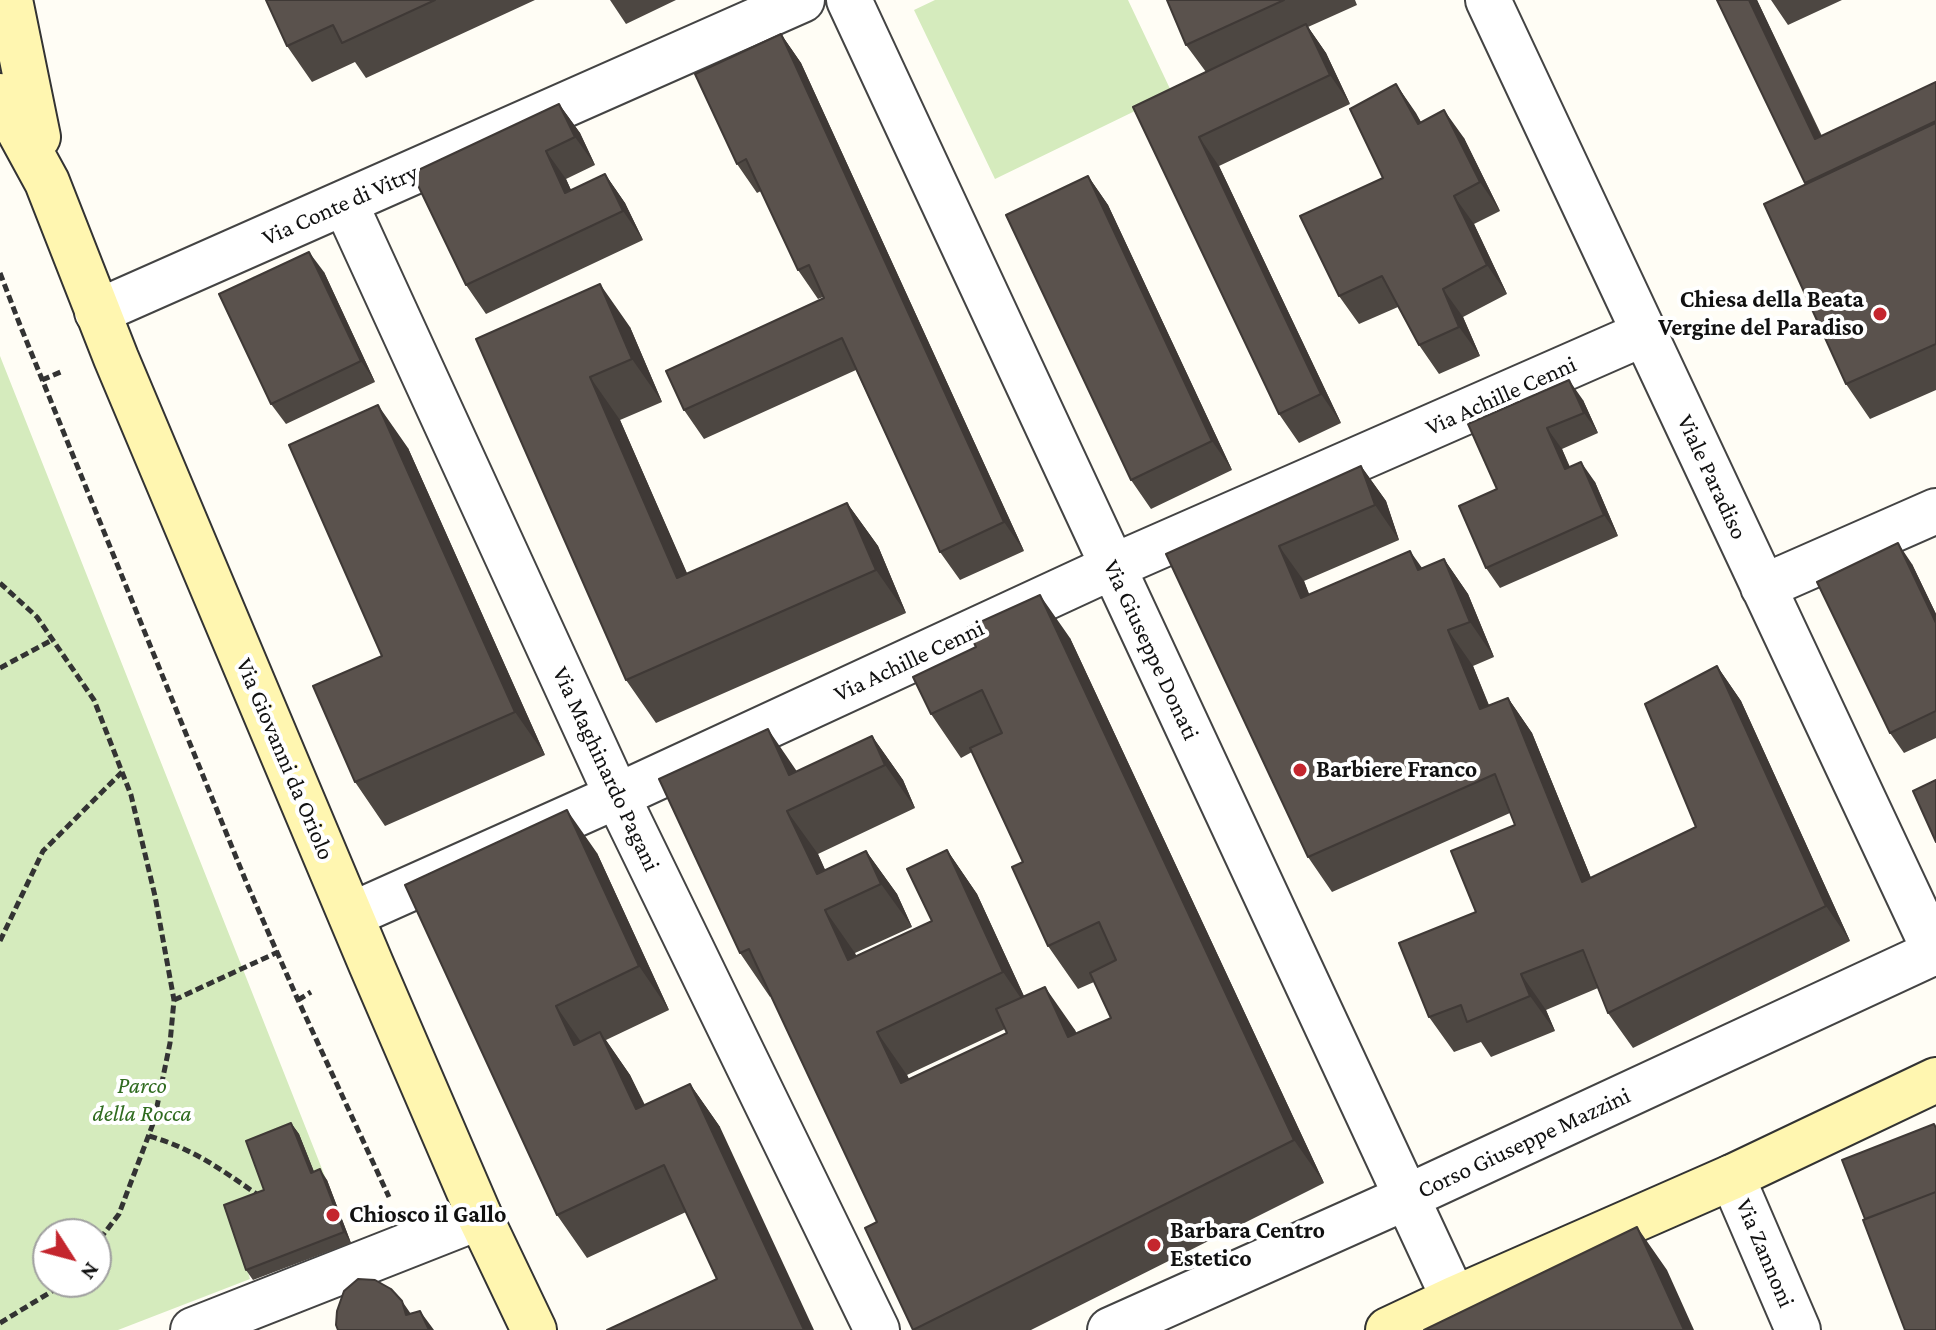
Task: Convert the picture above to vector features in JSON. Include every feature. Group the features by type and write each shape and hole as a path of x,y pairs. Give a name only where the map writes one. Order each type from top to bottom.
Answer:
{"main road":[{"name":"Via Giovanni da Oriolo","path":"10,0 47,182"},
{"name":"Via Giovanni da Oriolo","path":"0,96 47,182 97,312 351,915 480,1217 534,1330"},
{"path":"1388,1330 1732,1177 1936,1080"}],"street":[{"name":"Via Conte di Vitry","path":"97,312 802,0"},
{"name":"Via Giuseppe Donati","path":"849,0 1454,1299"},
{"name":"Viale Paradiso","path":"1488,0 1936,953"},
{"name":"Via Maghinardo Pagani","path":"345,203 617,796 877,1330"},
{"name":"Via Achille Cenni","path":"351,915 617,796 1112,567 1645,333"},
{"path":"1763,587 1936,511"},
{"name":"Corso Giuseppe Mazzini","path":"1110,1330 1936,953"},
{"name":"Via Zannoni","path":"1732,1177 1798,1330"},
{"path":"193,1330 480,1217"}],"path":[{"path":"0,273 241,869 390,1200"},
{"path":"42,380 66,370"},
{"path":"0,583 37,617 94,700 131,795 155,896 174,1000 170,1043 154,1121 119,1214 112,1223"},
{"path":"0,668 52,640"},
{"path":"0,941 43,851 122,772"},
{"path":"174,1000 278,952"},
{"path":"298,1000 311,992"},
{"path":"149,1136 174,1143 203,1158 258,1195"},
{"path":"0,1323 41,1298"}],"green space":[{"path":"935,0 1128,0 1172,93 995,179 914,10"},
{"name":"Parco della Rocca","path":"0,356 326,1179 231,1214 250,1279 118,1330 0,1330"}],"building":[{"path":"266,0 435,0 342,43 333,25 287,46"},
{"path":"1167,0 1284,0 1186,45"},
{"path":"1717,0 1749,0 1815,139 1936,82 1936,121 1805,183"},
{"path":"1306,24 1330,75 1199,137 1321,394 1279,414 1133,107"},
{"path":"781,34 1004,522 940,552 842,338 684,410 666,371 824,298 809,265 798,270 746,159 737,164 695,74"},
{"path":"1396,84 1418,124 1444,110 1480,182 1454,196 1487,265 1443,289 1459,327 1419,345 1382,276 1339,296 1300,216 1383,178 1350,109"},
{"path":"559,104 575,137 546,151 565,193 605,174 623,211 466,285 412,173"},
{"name":"Chiesa della Beata Vergine del Paradiso","path":"1936,123 1936,344 1846,384 1764,204"},
{"path":"1088,176 1212,441 1131,480 1006,215"},
{"path":"309,252 361,361 271,404 219,294"},
{"path":"600,284 632,359 590,377 677,578 847,503 876,570 626,680 476,339"},
{"path":"1569,380 1584,413 1547,428 1565,469 1581,462 1604,515 1486,568 1459,506 1497,489 1468,424"},
{"path":"378,405 515,712 355,782 313,686 382,656 289,445"},
{"path":"1361,466 1375,505 1279,546 1301,598 1410,551 1418,570 1444,559 1470,622 1448,630 1480,709 1508,698 1582,882 1696,827 1645,704 1717,666 1826,906 1608,1013 1583,950 1521,974 1530,996 1467,1022 1461,1005 1429,1017 1399,943 1476,912 1451,851 1515,825 1495,774 1308,857 1166,554"},
{"path":"1898,543 1936,623 1936,711 1890,733 1817,582"},
{"path":"1040,595 1294,1140 913,1330 865,1228 877,1222 749,949 740,953 659,779 768,729 789,775 872,736 885,765 787,811 817,874 866,851 881,884 825,910 848,960 932,921 907,869 947,850 1003,972 877,1032 901,1083 1007,1033 996,1009 1045,987 1068,1037 1111,1018 1090,973 1116,960 1099,922 1048,946 1012,867 1023,862 970,748 1002,733 982,690 931,714 913,677 976,647 967,628"},
{"path":"1936,780 1936,842 1913,791"},
{"path":"567,810 639,966 556,1006 574,1045 600,1032 636,1109 690,1084 804,1330 607,1330 717,1279 664,1165 557,1215 405,885"},
{"path":"291,1123 311,1173 320,1169 344,1232 246,1270 224,1205 264,1190 246,1141"},
{"path":"1934,1124 1936,1192 1865,1219 1842,1160"},
{"path":"1936,1192 1936,1330 1905,1330 1863,1220"},
{"path":"1637,1227 1684,1330 1424,1330"},
{"path":"358,1279 375,1280 391,1289 402,1301 406,1315 420,1311 429,1330 338,1330 337,1311 344,1291"}],"place":[{"name":"Chiesa della Beata Vergine del Paradiso","path":"1880,314"},
{"name":"Barbiere Franco","path":"1300,770"},
{"name":"Chiosco il Gallo","path":"333,1215"},
{"name":"Barbara Centro Estetico","path":"1154,1245"}]}
